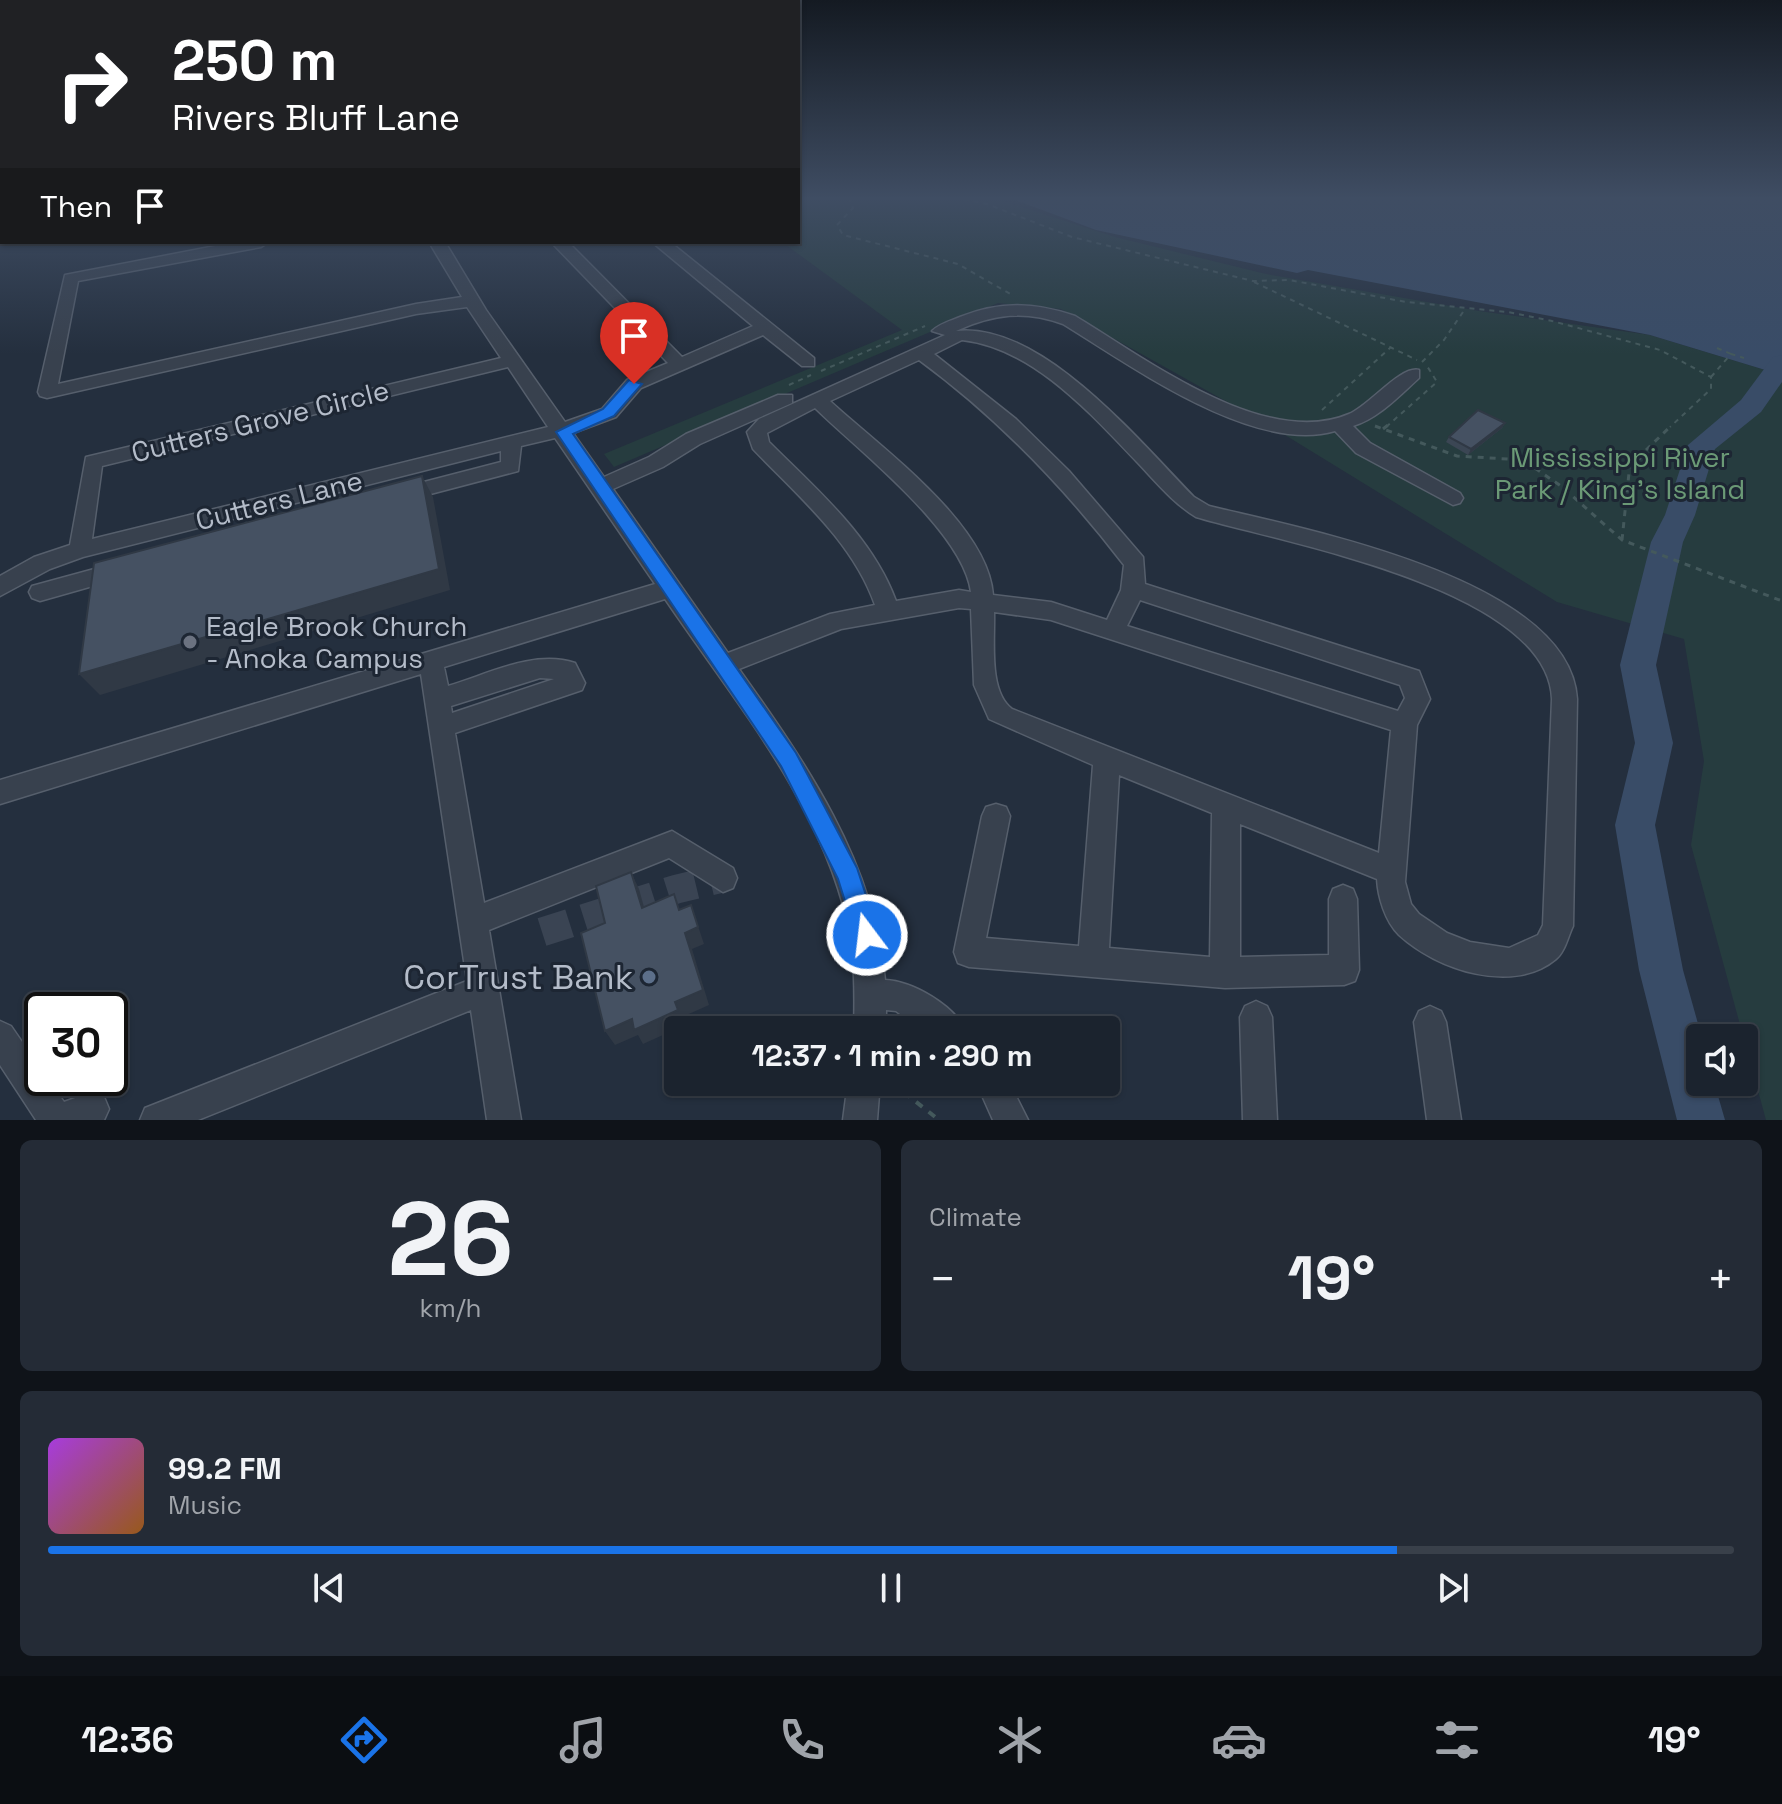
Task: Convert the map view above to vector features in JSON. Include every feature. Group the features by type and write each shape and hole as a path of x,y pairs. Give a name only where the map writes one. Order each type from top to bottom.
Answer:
{"street":[{"path":"223,249 71,278 47,392 416,309 472,301"},
{"path":"441,249 472,301 789,760 849,876 867,935 871,1016"},
{"path":"566,249 678,363"},
{"path":"669,249 808,362"},
{"path":"602,486 656,462 707,433 971,318 1012,307 1049,312 1069,320 1245,419 1280,428 1308,430 1348,422 1418,368"},
{"name":"Cutters Lane","path":"0,587 42,563 80,550 511,441 564,432 609,413 634,384 764,328"},
{"path":"888,610 874,571 840,527 760,444 757,432 766,423 960,335 991,336 1055,374 1078,393 1187,502 1203,512 1398,563 1454,587 1524,631 1549,657 1562,682 1566,791 1558,926 1549,946 1532,957 1509,963 1470,957 1437,944 1409,924 1399,911 1391,882 1404,724 1418,699 1410,678 1133,589"},
{"path":"921,353 968,386 1038,448 1135,563 1137,577 1113,631"},
{"name":"Cutters Grove Circle","path":"80,550 93,462 514,360"},
{"path":"817,400 955,532 979,570 985,602 986,686 997,711 1024,726 1392,871"},
{"path":"1348,422 1363,448 1453,498"},
{"path":"377,502 511,466 511,441"},
{"path":"40,592 136,566"},
{"path":"0,792 431,659 548,628 671,588"},
{"path":"723,665 785,638 838,620 959,599 1051,611 1404,724"},
{"path":"431,659 504,1120"},
{"path":"1093,960 1107,758"},
{"path":"1225,973 1226,805"},
{"path":"996,816 969,952 1225,973 1344,970 1343,899"},
{"path":"473,922 672,844 723,878"},
{"path":"157,1120 484,989"},
{"path":"872,994 901,996 929,1016"},
{"path":"1256,1017 1260,1120"},
{"path":"1430,1022 1444,1120"},
{"path":"0,1037 58,1120 92,1109"},
{"path":"860,1120 863,1096"},
{"path":"999,1096 1011,1120"}],"path":[{"path":"900,249 958,264 1016,297 1003,299"},
{"path":"1122,249 1253,281 1390,348 1418,368 1435,374 1437,382 1383,429"},
{"path":"1253,281 1289,280 1465,309 1508,312 1639,343 1674,356 1711,377"},
{"path":"1418,368 1444,340 1465,309"},
{"path":"781,389 933,323"},
{"path":"1314,415 1390,348"},
{"path":"1717,348 1744,358"},
{"path":"1622,540 1628,522 1630,472 1665,432 1711,389 1711,377 1731,354"},
{"path":"1348,422 1383,429 1457,456 1481,459 1512,457 1550,477 1622,540 1782,601"},
{"path":"909,1096 939,1120"}],"green space":[{"name":"Mississippi River Park / King's Island","path":"792,249 1165,249 1266,274 1479,311 1650,335 1782,375 1782,1120 1766,1120 1758,1091 1758,1024 1740,1024 1691,845 1704,761 1684,639 1557,602 1272,427 1061,309 998,303 614,467 604,454 902,330"}],"water":[{"path":"1186,249 1782,249 1782,375 1650,335 1308,270 1297,273"}],"building":[{"path":"1478,410 1505,423 1471,449 1449,437"},
{"name":"Eagle Brook Church - Anoka Campus","path":"422,476 439,569 79,674 94,563"},
{"name":"CorTrust Bank","path":"631,872 642,908 674,894 679,910 691,905 698,927 685,933 703,990 675,1002 678,1010 634,1030 632,1019 605,1031 581,933 605,923 596,886"}],"waterway":[{"path":"1701,1120 1661,970 1635,825 1654,743 1638,665 1667,542 1680,515 1702,445 1751,406 1782,363"}],"tunnel":[{"path":"542,932 677,889 723,878"}],"place":[{"name":"Eagle Brook Church - Anoka Campus","path":"190,642"},
{"name":"CorTrust Bank","path":"649,977"}],"route":[{"path":"634,384 609,413 564,432 789,760 849,876 867,935"}]}
